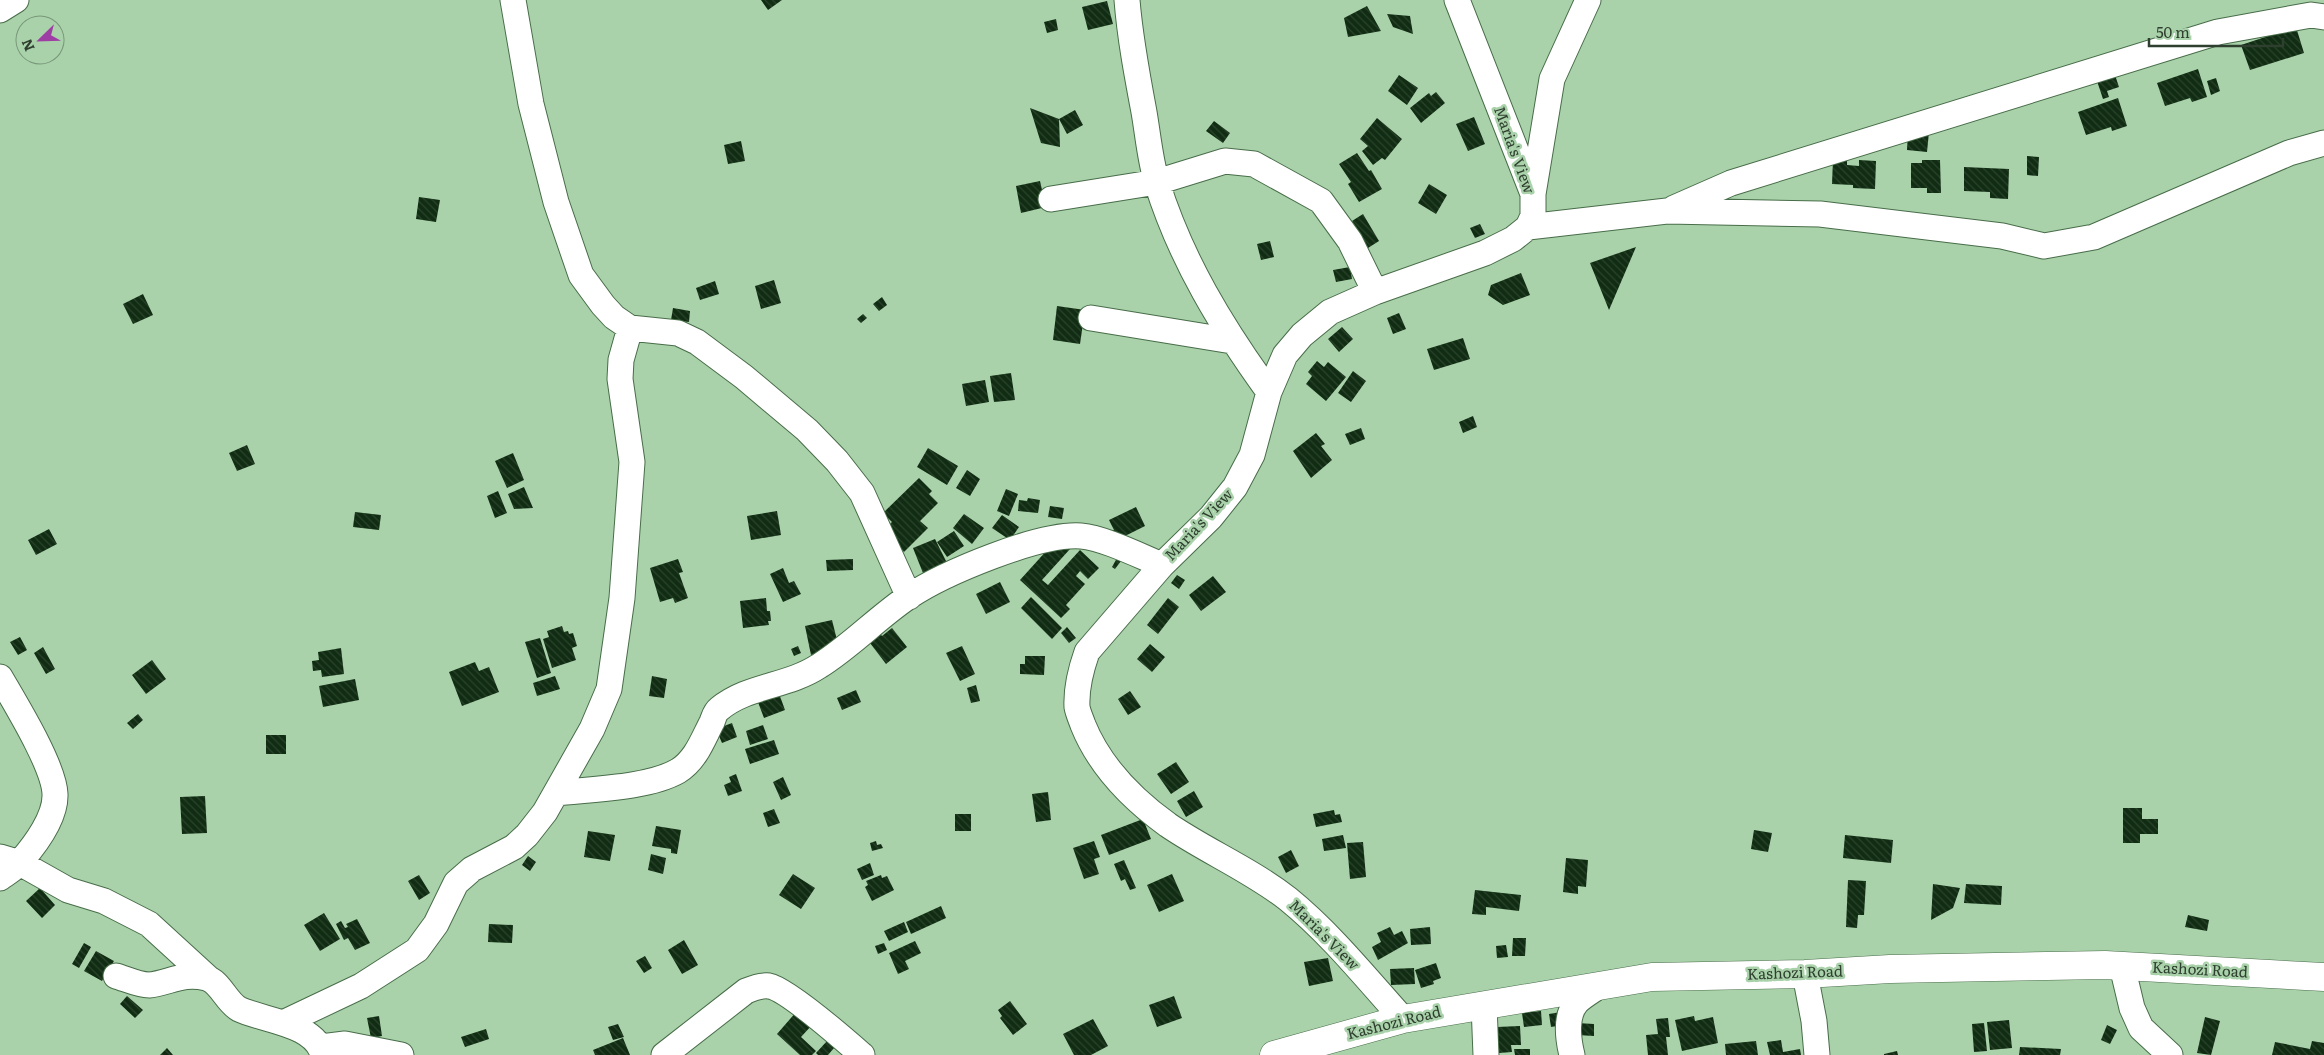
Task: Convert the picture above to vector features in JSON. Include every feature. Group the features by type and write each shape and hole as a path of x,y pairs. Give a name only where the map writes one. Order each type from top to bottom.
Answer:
{"main road":[{"name":"Kashozi Road","path":"1274,1055 1403,1019 1652,977 1805,974 1890,969 2122,966 2324,977"}],"street":[{"path":"0,10 16,0"},
{"path":"513,0 531,104 556,202 581,275 614,317 630,328 678,333 697,342 744,377 807,430 837,461 862,493 908,597"},
{"path":"1127,0 1129,26 1157,182 1188,259 1208,300 1232,340 1269,392"},
{"name":"Maria's View","path":"1403,1019 1328,935 1286,897 1168,825 1139,802 1112,775 1091,744 1077,709 1082,666 1088,652 1162,565 1211,517 1235,487 1252,455 1269,392 1285,355 1302,335 1330,312 1375,292 1485,253 1513,238 1528,227 1533,216 1533,194 1457,0"},
{"path":"1533,194 1552,79 1588,0"},
{"path":"1666,211 1731,183 2218,32 2310,15 2324,16"},
{"path":"1528,227 1666,211 1820,214 2002,236 2044,246 2094,237 2289,153 2324,143"},
{"path":"1050,199 1157,182 1225,161 1254,164 1321,201 1350,241 1375,292"},
{"path":"1091,318 1232,340"},
{"path":"283,1023 362,986 418,950 436,924 456,883 472,869 514,847 527,835 556,793 592,729 609,689 616,649 631,499 631,453 620,379 621,360 630,328"},
{"path":"556,793 625,785 660,778 678,770 689,762 701,746 717,710 755,689 788,682 818,667 908,597 947,576 1000,554 1061,536 1083,536 1162,565"},
{"path":"0,678 51,772 55,796 51,814 40,835 10,860 0,878"},
{"path":"10,860 68,890 104,901 149,924 239,1009 283,1023 312,1037 322,1051 345,1044 401,1055"},
{"path":"2122,966 2132,1008 2141,1028 2170,1055"},
{"path":"1805,974 1814,1021 1817,1055"},
{"path":"116,976 147,985 172,978 190,976 208,978"},
{"path":"664,1055 746,991 760,986 769,986 798,1004 862,1055"},
{"path":"1572,1055 1568,1021 1571,1012 1576,1002 1599,986"},
{"path":"1484,1005 1486,1055"}],"building":[{"path":"761,0 782,0 768,10"},
{"path":"1107,1 1113,24 1088,30 1082,7"},
{"path":"1367,6 1381,31 1348,37 1344,18"},
{"path":"1387,14 1410,16 1413,34 1393,27"},
{"path":"1056,19 1058,30 1047,33 1044,22"},
{"path":"2296,27 2304,53 2250,70 2241,45"},
{"path":"2113,69 2119,87 2107,91 2109,97 2103,99 2095,75"},
{"path":"2198,69 2207,97 2192,102 2190,98 2165,106 2157,83"},
{"path":"1399,75 1418,88 1407,105 1388,91"},
{"path":"2216,78 2220,91 2211,95 2207,81"},
{"path":"1436,92 1445,103 1421,123 1410,108 1429,93 1431,96"},
{"path":"2118,98 2127,126 2112,131 2111,127 2086,135 2078,112"},
{"path":"1030,108 1059,119 1060,147 1041,143"},
{"path":"1075,110 1083,125 1067,134 1059,119"},
{"path":"1474,117 1485,144 1468,151 1456,124"},
{"path":"1377,118 1402,139 1385,160 1382,158 1373,165 1362,151 1368,146 1360,139"},
{"path":"1214,121 1230,133 1223,143 1206,131"},
{"path":"1908,130 1929,132 1927,152 1907,150"},
{"path":"741,141 745,161 728,164 724,145"},
{"path":"1357,153 1369,171 1371,170 1382,189 1359,202 1348,184 1351,182 1339,164"},
{"path":"2027,156 2039,157 2038,176 2027,175"},
{"path":"1833,159 1847,159 1847,165 1859,166 1859,160 1876,161 1875,189 1853,188 1853,185 1832,184"},
{"path":"1922,160 1940,160 1941,193 1927,193 1927,188 1911,188 1911,163 1922,163"},
{"path":"1964,167 2009,169 2008,199 1990,198 1990,192 1964,191"},
{"path":"1040,181 1046,207 1021,213 1016,186"},
{"path":"1429,184 1447,195 1436,214 1418,203"},
{"path":"419,197 440,200 436,222 416,219"},
{"path":"1363,214 1379,241 1368,248 1352,221"},
{"path":"1480,224 1485,234 1475,238 1470,228"},
{"path":"1270,241 1274,257 1261,260 1257,244"},
{"path":"1636,247 1609,310 1590,263"},
{"path":"1350,267 1352,279 1336,282 1333,270"},
{"path":"1521,273 1530,295 1503,305 1488,295 1491,285"},
{"path":"774,280 781,303 761,309 755,286"},
{"path":"715,281 719,294 700,300 696,288"},
{"path":"143,294 153,315 133,324 123,304"},
{"path":"882,297 887,305 879,311 873,304"},
{"path":"1057,306 1085,310 1080,344 1053,340"},
{"path":"673,308 690,311 689,322 671,320"},
{"path":"1399,313 1406,329 1393,334 1387,318"},
{"path":"863,314 867,318 861,323 857,319"},
{"path":"1342,327 1353,339 1339,352 1328,339"},
{"path":"1463,338 1470,359 1434,370 1427,349"},
{"path":"1317,361 1324,367 1328,362 1346,377 1326,401 1306,384 1312,376 1308,372"},
{"path":"1353,371 1366,381 1351,402 1338,393"},
{"path":"1011,373 1015,400 994,402 990,376"},
{"path":"985,380 989,402 966,406 962,384"},
{"path":"1473,416 1477,427 1463,433 1459,422"},
{"path":"1361,428 1365,439 1350,445 1345,434"},
{"path":"1316,433 1325,444 1321,446 1332,460 1311,478 1293,451"},
{"path":"247,445 255,464 237,471 229,453"},
{"path":"928,448 958,466 947,485 917,467"},
{"path":"513,453 524,480 507,488 495,461"},
{"path":"967,470 980,479 970,496 956,488"},
{"path":"919,478 932,491 929,494 938,503 920,521 928,528 904,552 883,530 892,522 883,513"},
{"path":"524,487 533,508 514,509 508,494"},
{"path":"1006,489 1018,494 1009,516 997,511"},
{"path":"498,491 507,513 495,518 487,496"},
{"path":"1028,498 1040,500 1038,513 1018,511 1019,500 1027,501"},
{"path":"1050,506 1064,508 1062,519 1048,517"},
{"path":"1136,507 1145,526 1115,541 1110,532 1114,530 1109,520"},
{"path":"777,511 781,535 751,540 747,516"},
{"path":"355,512 381,515 379,530 353,527"},
{"path":"964,514 984,528 972,544 953,528"},
{"path":"1002,515 1019,527 1010,540 992,528"},
{"path":"49,529 57,544 36,555 28,540"},
{"path":"954,531 964,546 947,557 937,542"},
{"path":"1058,538 1070,549 1042,580 1048,585 1080,550 1099,568 1088,579 1080,571 1076,576 1085,584 1066,605 1070,609 1061,618 1020,580"},
{"path":"935,539 947,563 923,573 913,548"},
{"path":"1117,558 1121,561 1115,569 1112,567"},
{"path":"678,559 683,572 679,573 688,598 675,603 673,598 660,602 650,568"},
{"path":"853,559 853,570 827,571 826,560"},
{"path":"783,568 789,583 794,581 801,594 783,602 770,574"},
{"path":"1177,575 1185,580 1179,589 1171,583"},
{"path":"1213,576 1226,592 1201,611 1189,595"},
{"path":"1000,582 1010,602 986,614 976,594"},
{"path":"1031,597 1062,628 1052,639 1021,608"},
{"path":"766,598 767,611 770,611 771,621 768,621 769,625 743,628 740,601"},
{"path":"1168,598 1179,607 1158,634 1147,625"},
{"path":"832,620 839,648 811,655 805,626"},
{"path":"562,626 564,632 573,633 577,646 572,648 576,660 552,668 543,639 549,637 547,631"},
{"path":"1067,627 1076,638 1069,643 1061,633"},
{"path":"892,628 907,647 886,664 867,639 878,631 882,636"},
{"path":"20,637 27,650 18,655 10,642"},
{"path":"540,638 551,673 537,678 525,642"},
{"path":"1150,644 1165,657 1152,672 1137,659"},
{"path":"798,646 801,653 794,656 791,649"},
{"path":"962,646 975,674 960,681 946,653"},
{"path":"43,647 55,669 46,674 34,653"},
{"path":"341,648 344,674 322,677 321,670 313,671 312,661 319,660 318,652"},
{"path":"1025,656 1045,656 1044,675 1020,674 1020,664 1025,664"},
{"path":"152,660 166,679 146,694 132,675"},
{"path":"475,662 479,671 489,667 499,692 462,706 449,672"},
{"path":"555,676 560,689 537,696 533,683"},
{"path":"652,676 667,679 664,698 649,696"},
{"path":"355,679 359,700 323,707 319,686"},
{"path":"976,685 980,701 971,703 967,688"},
{"path":"777,688 785,710 764,718 756,697"},
{"path":"856,690 861,702 842,710 837,698"},
{"path":"1130,691 1141,707 1128,715 1118,699"},
{"path":"138,714 143,720 133,729 127,723"},
{"path":"732,723 737,737 722,743 716,729"},
{"path":"763,725 768,739 750,745 746,731"},
{"path":"266,735 286,735 286,754 266,754"},
{"path":"774,740 779,754 750,764 745,749"},
{"path":"1176,762 1189,782 1171,794 1157,774"},
{"path":"736,774 742,791 728,796 724,785 731,782 729,777"},
{"path":"783,777 791,795 781,800 773,782"},
{"path":"1194,791 1203,807 1186,817 1177,801"},
{"path":"1048,792 1051,820 1036,822 1032,794"},
{"path":"205,796 207,833 182,834 180,797"},
{"path":"2123,808 2142,808 2142,819 2158,819 2158,834 2140,834 2140,843 2123,843"},
{"path":"774,809 780,823 768,827 763,813"},
{"path":"1334,810 1335,815 1340,814 1342,822 1316,827 1313,814"},
{"path":"955,814 971,814 971,831 955,831"},
{"path":"1143,819 1151,839 1109,855 1101,835"},
{"path":"656,826 681,830 677,854 671,853 671,849 652,846"},
{"path":"1754,830 1772,833 1768,852 1751,849"},
{"path":"588,831 615,835 610,861 584,857"},
{"path":"1343,835 1346,848 1324,851 1322,839"},
{"path":"1845,835 1893,840 1891,863 1843,858"},
{"path":"876,841 877,845 881,844 883,848 872,851 870,843"},
{"path":"1094,841 1100,857 1094,859 1099,874 1084,879 1073,848"},
{"path":"1363,842 1366,877 1350,879 1347,843"},
{"path":"1291,850 1299,866 1286,873 1278,857"},
{"path":"651,854 666,858 663,874 648,870"},
{"path":"528,856 536,862 530,871 522,865"},
{"path":"1566,858 1588,860 1586,887 1578,886 1578,894 1563,892"},
{"path":"1124,860 1136,888 1130,890 1125,879 1121,881 1114,864"},
{"path":"870,863 874,875 862,880 857,869"},
{"path":"793,874 815,888 801,909 779,895"},
{"path":"1172,874 1184,901 1159,912 1147,885"},
{"path":"419,875 430,893 419,900 408,881"},
{"path":"881,875 882,878 887,876 894,890 872,901 865,887 868,885 866,881"},
{"path":"1848,880 1866,881 1864,915 1858,915 1857,928 1846,927"},
{"path":"1933,884 1960,888 1953,908 1931,920"},
{"path":"1966,884 2002,886 2001,905 1964,903"},
{"path":"40,888 55,905 42,918 26,901"},
{"path":"1475,890 1521,895 1519,911 1486,907 1486,915 1472,914"},
{"path":"941,906 946,918 911,934 906,922"},
{"path":"324,913 340,939 320,951 304,925"},
{"path":"2188,915 2209,920 2207,931 2185,927"},
{"path":"357,919 370,943 355,950 348,938 344,940 336,924 341,921 345,928 348,927 346,924"},
{"path":"904,922 908,932 889,941 884,931"},
{"path":"489,924 513,925 512,943 488,942"},
{"path":"1390,927 1394,935 1402,931 1408,943 1378,960 1372,947 1381,942 1377,933"},
{"path":"1430,927 1431,944 1411,945 1410,929"},
{"path":"1513,938 1526,938 1525,956 1512,956"},
{"path":"684,940 698,965 682,974 668,950"},
{"path":"915,941 921,953 905,961 909,969 898,974 889,953"},
{"path":"84,943 91,947 79,968 72,964"},
{"path":"884,943 887,950 878,954 875,946"},
{"path":"1506,945 1508,957 1497,958 1496,946"},
{"path":"96,951 114,961 102,981 84,971"},
{"path":"645,956 652,968 644,973 636,961"},
{"path":"1328,958 1333,981 1309,986 1304,962"},
{"path":"1436,963 1441,978 1433,981 1434,984 1421,988 1415,970"},
{"path":"1414,968 1415,984 1391,985 1390,969"},
{"path":"127,996 143,1010 135,1018 120,1004"},
{"path":"1174,996 1182,1018 1157,1027 1149,1005"},
{"path":"1010,1001 1027,1024 1013,1035 1000,1018 1002,1016 998,1010"},
{"path":"797,1011 812,1025 801,1037 816,1051 812,1055 800,1055 777,1034"},
{"path":"1541,1011 1542,1025 1524,1027 1522,1013"},
{"path":"1561,1012 1563,1025 1551,1027 1549,1014"},
{"path":"379,1016 382,1036 371,1038 367,1018"},
{"path":"1694,1016 1695,1021 1713,1017 1718,1043 1682,1051 1675,1020"},
{"path":"2205,1017 2220,1021 2211,1055 2197,1053"},
{"path":"1668,1018 1670,1037 1666,1037 1668,1055 1648,1055 1646,1035 1658,1034 1656,1019"},
{"path":"1093,1019 1108,1046 1091,1055 1074,1055 1063,1034"},
{"path":"2009,1020 2012,1048 1990,1050 1987,1022"},
{"path":"1577,1023 1594,1024 1594,1036 1577,1035"},
{"path":"1984,1023 1987,1051 1974,1052 1972,1024"},
{"path":"618,1024 624,1037 613,1040 608,1027"},
{"path":"2107,1025 2117,1030 2110,1044 2101,1040"},
{"path":"1520,1026 1521,1045 1511,1045 1512,1052 1499,1053 1497,1027"},
{"path":"486,1029 489,1039 465,1047 461,1037"},
{"path":"623,1038 630,1055 595,1055 593,1050"},
{"path":"1781,1040 1783,1052 1800,1049 1801,1055 1770,1055 1767,1042"},
{"path":"827,1041 834,1048 828,1055 818,1055 816,1053"},
{"path":"1756,1041 1758,1055 1726,1055 1725,1044"},
{"path":"2312,1041 2324,1043 2324,1055 2272,1055 2275,1042 2310,1049"},
{"path":"2020,1047 2061,1049 2060,1055 2019,1055"},
{"path":"167,1048 173,1055 160,1055"},
{"path":"1514,1049 1530,1049 1530,1055 1515,1055"},
{"path":"1897,1051 1898,1055 1884,1055 1884,1054"}]}
